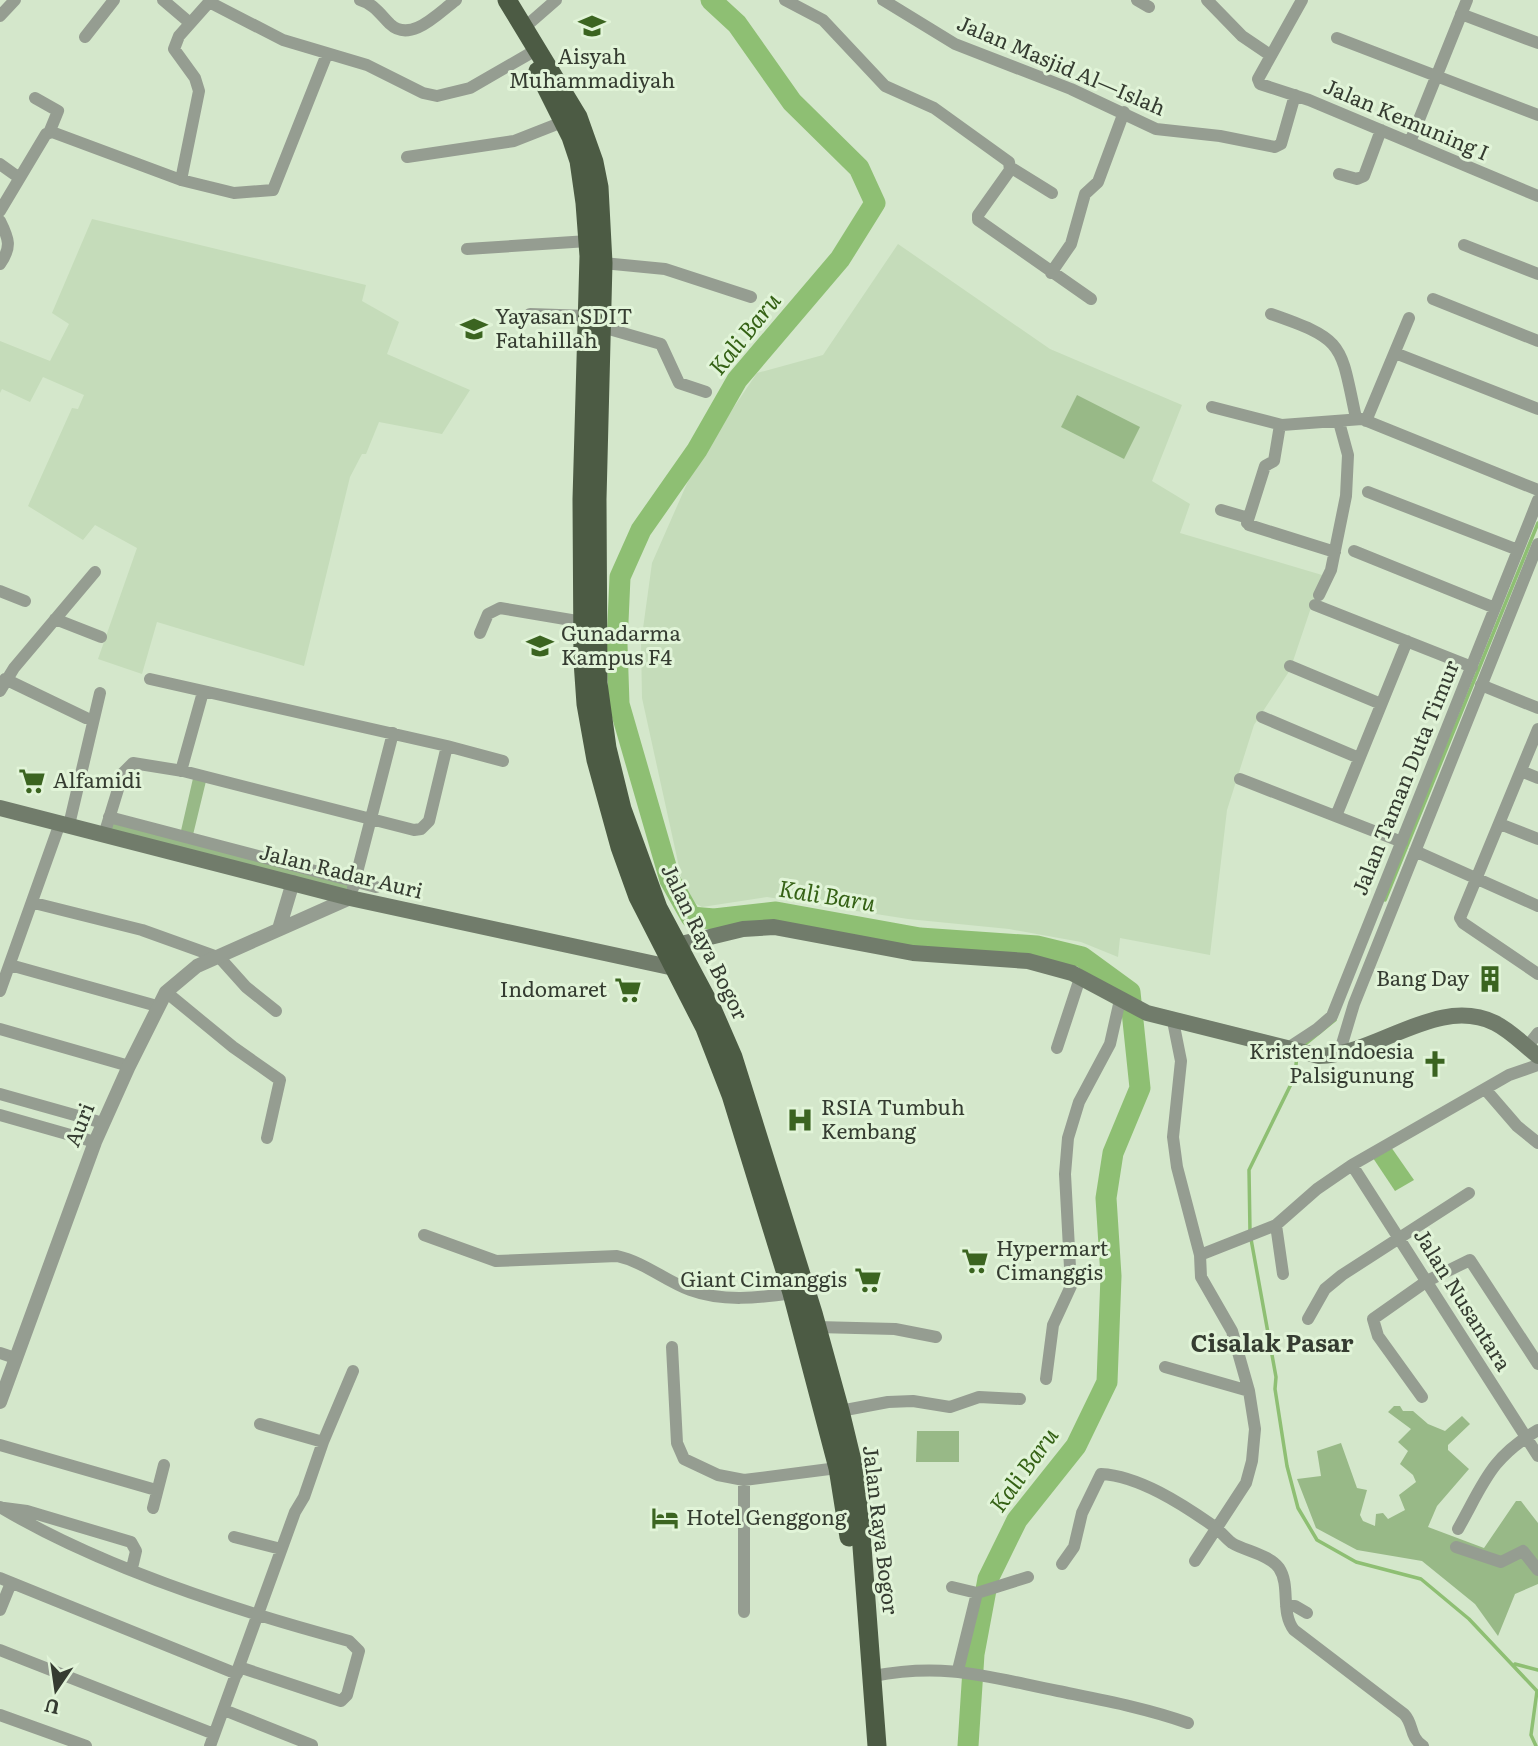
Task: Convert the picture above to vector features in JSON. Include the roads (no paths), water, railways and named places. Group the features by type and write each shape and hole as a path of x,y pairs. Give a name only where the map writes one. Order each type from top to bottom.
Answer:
{"highway":[{"name":"Jalan Raya Bogor","path":"492,0 529,54 565,121 579,161 595,321"},
{"name":"Jalan Raya Bogor","path":"507,0 563,88 588,143 598,187 603,263 595,321 583,622 586,704 604,795 638,897 717,1055 754,1146 817,1327 840,1410 865,1746"},
{"name":"Jalan Raya Bogor","path":"590,499 598,683 607,748 642,868 677,945 726,1038 792,1293 845,1466 873,1676 877,1746"}],"main road":[{"name":"Jalan Radar Auri","path":"0,807 350,898 674,968"},
{"path":"677,945 743,929 774,927 913,953 1028,961 1062,969 1147,1013 1312,1055 1339,1054 1453,1016 1493,1022 1533,1052"}],"street":[{"path":"0,16 15,0"},
{"path":"85,37 114,0"},
{"path":"163,0 190,23"},
{"path":"360,0 378,9 394,27 407,30 419,28 456,0"},
{"path":"525,27 556,0"},
{"path":"785,0 823,20 885,86 955,121 1009,162 1010,167 1052,193"},
{"name":"Jalan Masjid Al—Islah","path":"883,0 955,44 1165,131 1220,136 1275,147 1281,144 1295,95"},
{"path":"1207,0 1235,30 1270,55 1302,0"},
{"path":"1410,142 1467,0"},
{"path":"181,180 199,91 195,78 174,49 178,37 210,1 261,31 367,65 423,93 437,96 470,88 529,54"},
{"path":"1461,14 1538,43"},
{"path":"1337,38 1538,116"},
{"path":"49,133 57,133 181,180 234,193 273,190 327,54"},
{"name":"Jalan Kemuning I","path":"1270,55 1258,82 1538,195"},
{"path":"0,211 18,177 49,133 58,111 35,98"},
{"path":"1051,273 1071,244 1085,194 1098,182 1124,112"},
{"path":"407,157 514,141 565,121"},
{"path":"1339,174 1361,179 1381,130"},
{"path":"0,164 18,177"},
{"path":"1010,167 978,215 978,220 1091,299"},
{"path":"0,221 9,247 0,264"},
{"path":"467,249 588,241"},
{"path":"1464,245 1538,274"},
{"path":"603,263 665,269 751,297"},
{"path":"1433,299 1538,341"},
{"path":"530,314 595,321 662,344 679,383 706,392"},
{"path":"1271,314 1322,334 1338,347 1344,358 1361,420"},
{"path":"1361,420 1409,318"},
{"path":"1395,352 1538,409"},
{"path":"1212,407 1280,425 1361,420 1538,490"},
{"path":"1339,422 1348,460 1346,496 1328,579 1317,600 1472,667"},
{"path":"1247,523 1265,466 1274,461 1280,425"},
{"path":"1368,492 1518,551"},
{"name":"Jalan Taman Duta Timur","path":"1288,1050 1332,1016 1538,500"},
{"path":"1221,510 1246,518 1247,523"},
{"path":"1247,523 1335,552"},
{"path":"1339,1054 1354,1004 1538,544"},
{"path":"1354,551 1496,608"},
{"path":"86,718 3,685 95,572"},
{"path":"0,591 25,601"},
{"path":"480,634 488,614 500,608 583,622"},
{"path":"55,619 101,637"},
{"path":"1336,816 1407,641"},
{"path":"1290,666 1381,704"},
{"path":"150,679 393,733 503,761"},
{"path":"1481,685 1538,708"},
{"path":"181,771 203,692"},
{"path":"0,992 64,824 100,693"},
{"path":"1262,717 1359,758"},
{"path":"1538,729 1460,918 1463,923 1538,974"},
{"path":"350,898 393,733"},
{"path":"104,835 123,773 130,764 138,763 181,771 414,830 425,827 447,746"},
{"path":"64,824 76,763"},
{"path":"1521,771 1538,778"},
{"path":"1240,779 1402,842"},
{"path":"109,817 376,887"},
{"path":"1500,824 1538,839"},
{"path":"1415,851 1538,906"},
{"path":"279,929 293,882"},
{"name":"Auri","path":"0,1402 95,1142 157,1006 166,992 189,971 350,898"},
{"path":"34,904 142,930 220,958 246,986 276,1011"},
{"path":"10,965 157,1006"},
{"path":"1057,1048 1080,978"},
{"path":"166,992 233,1047 281,1081 267,1138"},
{"path":"1045,1380 1053,1325 1071,1286 1065,1174 1068,1138 1079,1102 1110,1044 1122,1001"},
{"path":"1173,1021 1181,1074 1174,1150 1200,1255 1203,1284 1226,1315 1250,1391 1255,1429 1250,1472 1223,1521 1215,1527 1195,1561"},
{"path":"0,1029 129,1066"},
{"path":"1533,1052 1538,1033"},
{"path":"1200,1255 1224,1243 1276,1225 1317,1189 1352,1165 1509,1075 1538,1065"},
{"path":"1485,1089 1517,1126 1538,1143"},
{"path":"0,1094 103,1123"},
{"path":"1,1119 95,1142"},
{"name":"Jalan Nusantara","path":"1352,1165 1538,1456"},
{"path":"1308,1319 1325,1289 1399,1237 1469,1193"},
{"path":"1276,1225 1283,1274"},
{"path":"424,1235 496,1261 617,1256 634,1260 690,1290 716,1296 761,1298 792,1293"},
{"path":"1422,1397 1372,1324 1376,1315 1427,1281 1470,1260 1538,1364"},
{"path":"817,1327 895,1329 936,1337"},
{"path":"672,1347 677,1443 684,1459 718,1475 744,1480 845,1466"},
{"path":"0,1353 15,1358"},
{"path":"1165,1367 1250,1391"},
{"path":"0,1650 212,1740 255,1616 353,1371"},
{"path":"840,1410 888,1402 913,1401 950,1407 975,1398 1020,1399"},
{"path":"260,1424 323,1441"},
{"path":"1458,1529 1491,1468 1504,1452 1538,1430"},
{"path":"0,1445 156,1490"},
{"path":"152,1508 164,1465"},
{"path":"1062,1564 1074,1547 1082,1513 1101,1474 1161,1494 1215,1527 1231,1542 1278,1568 1289,1623 1300,1636 1399,1711 1410,1724 1412,1737 1423,1746"},
{"path":"744,1480 744,1612"},
{"path":"1,1507 27,1511 134,1543 136,1551 132,1569"},
{"path":"0,1610 6,1581 238,1670 341,1701 347,1695 359,1656 354,1644 255,1616 132,1569 1,1507"},
{"path":"85,1549 91,1529"},
{"path":"234,1538 281,1549"},
{"path":"1456,1547 1501,1562 1507,1562 1522,1551 1538,1570"},
{"path":"952,1587 979,1592 1028,1577"},
{"path":"959,1670 979,1592"},
{"path":"1286,1606 1295,1606 1307,1613"},
{"path":"873,1676 907,1670 959,1670 1156,1711 1188,1723"},
{"path":"224,1710 312,1745"},
{"path":"0,1715 86,1746"}],"waterway":[{"name":"Kali Baru","path":"711,0 737,24 792,102 859,168 875,203 840,259 737,380 697,450 641,530 620,577 617,644 619,704 670,880 691,917 714,919 776,912 920,938 1037,946 1082,957 1130,992 1140,1088 1113,1153 1106,1198 1111,1276 1107,1382 1076,1446 1017,1520 988,1579 974,1654 968,1746"},
{"path":"1385,900 1538,523"},
{"path":"1303,1046 1335,1020"},
{"path":"1250,1232 1249,1170 1295,1076 1297,1054"},
{"path":"1251,1239 1276,1377 1275,1389 1287,1466 1298,1508 1317,1540 1356,1562 1421,1579 1469,1619 1537,1691 1531,1735 1536,1746"},
{"path":"1515,1664 1538,1670"}],"place":[{"name":"Aisyah Muhammadiyah","path":"592,26"},
{"name":"Yayasan SDIT Fatahillah","path":"474,329"},
{"name":"Gunadarma Kampus F4","path":"540,646"},
{"name":"Alfamidi","path":"32,781"},
{"name":"Bang Day","path":"1490,979"},
{"name":"Indomaret","path":"628,990"},
{"name":"Kristen Indoesia Palsigunung","path":"1435,1064"},
{"name":"RSIA Tumbuh Kembang","path":"800,1120"},
{"name":"Hypermart Cimanggis","path":"975,1261"},
{"name":"Giant Cimanggis","path":"868,1280"},
{"name":"Hotel Genggong","path":"665,1518"}],"district":[{"name":"Cisalak Pasar","path":"1272,1344"}]}
